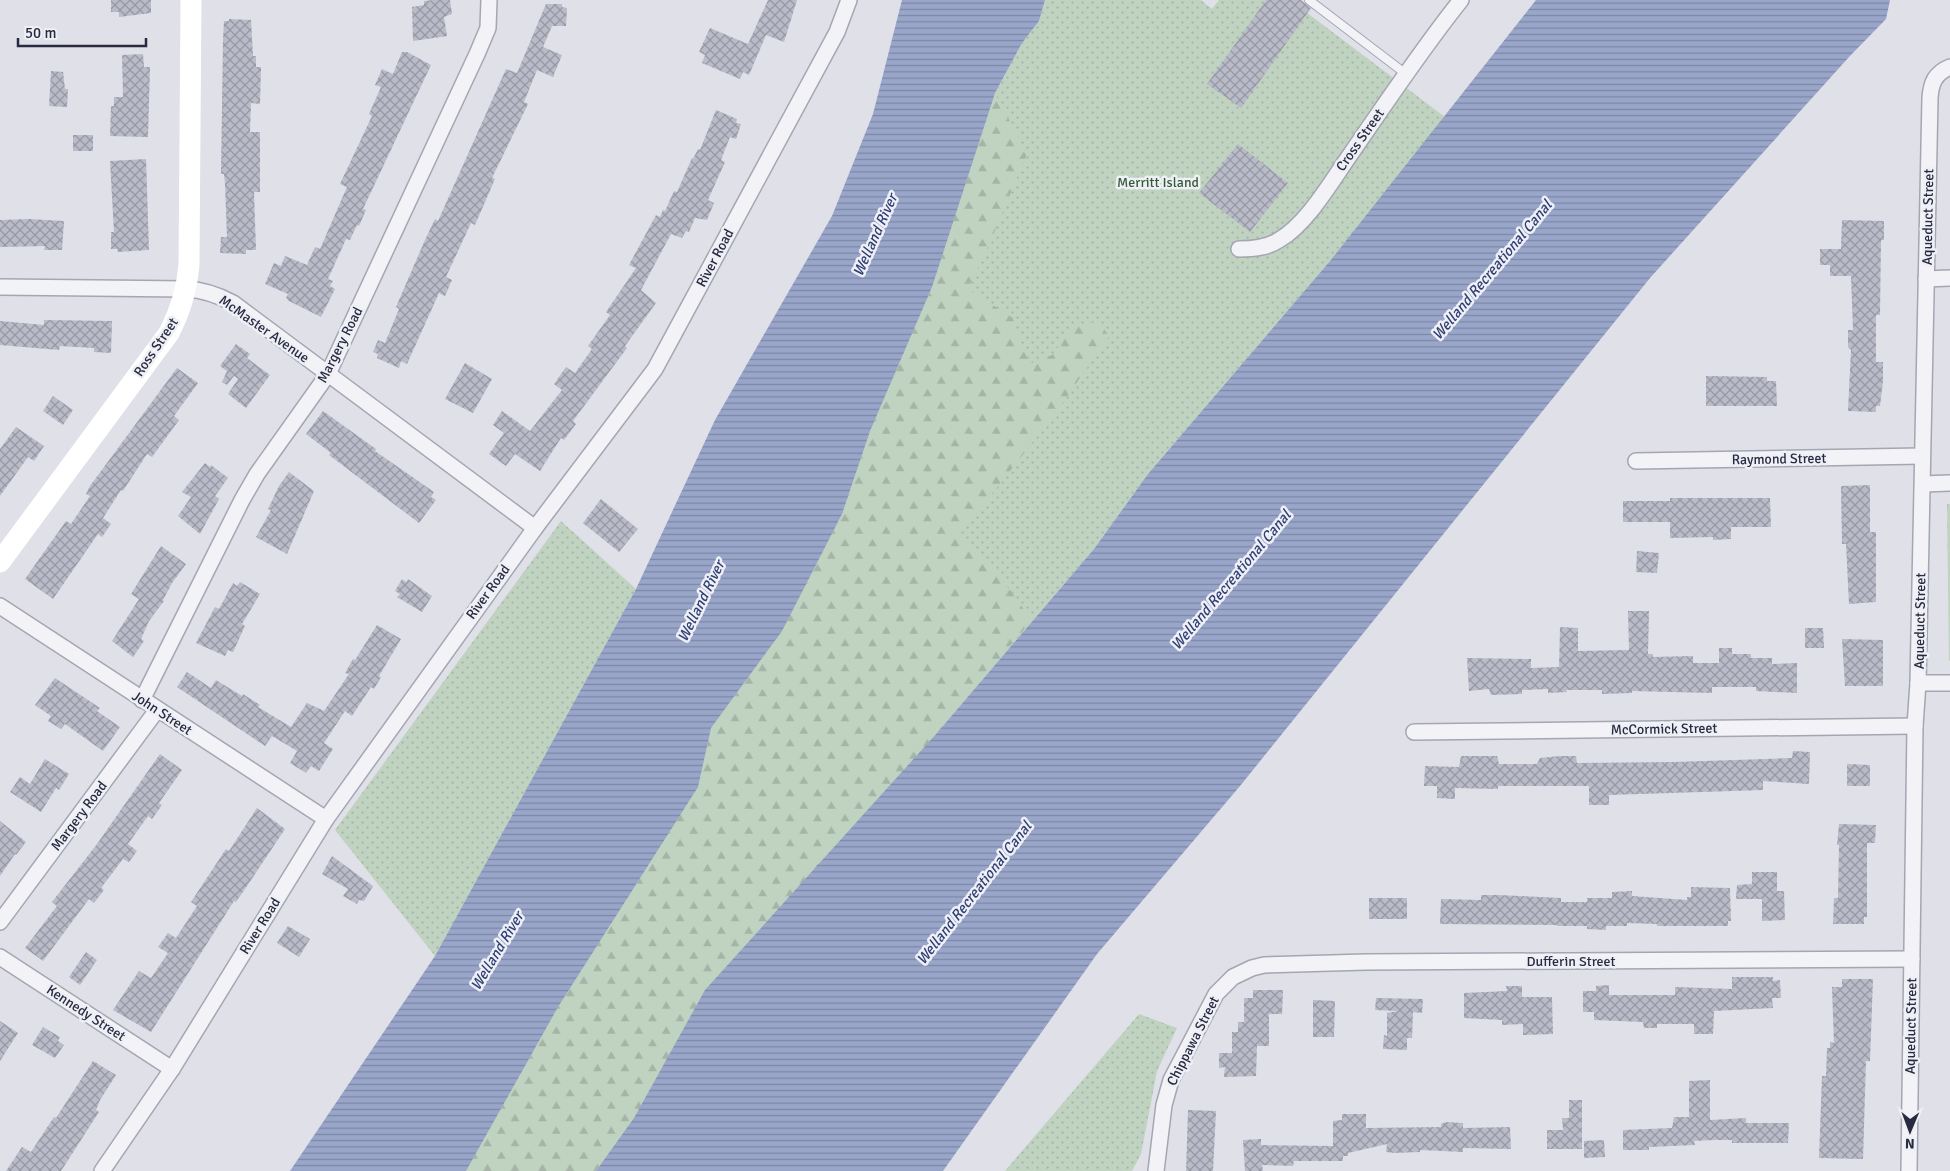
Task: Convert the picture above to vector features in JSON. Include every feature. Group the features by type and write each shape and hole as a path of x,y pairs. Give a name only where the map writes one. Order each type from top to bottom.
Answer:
{"street":[{"name":"Ross Street","path":"0,562 169,332 180,312 187,289 191,0"},
{"name":"Margery Road","path":"142,700 242,500 257,474 328,374 477,54 488,28 489,0"},
{"name":"River Road","path":"102,1171 172,1069 326,819 535,528 630,404 672,341 837,32 849,0"},
{"name":"Cross Street","path":"1239,249 1265,247 1280,240 1296,227 1332,181 1406,74 1462,0"},
{"name":"Aqueduct Street","path":"1909,1171 1915,726 1918,684 1930,98 1931,85 1944,71"},
{"path":"1926,279 1950,278"},
{"name":"McMaster Avenue","path":"0,287 204,290 233,303 535,528"},
{"name":"Raymond Street","path":"1636,461 1922,456"},
{"path":"1922,484 1950,484"},
{"name":"John Street","path":"0,606 326,819"},
{"path":"1918,684 1950,683"},
{"name":"Margery Road","path":"0,922 157,710"},
{"name":"McCormick Street","path":"1414,732 1915,726"},
{"name":"Kennedy Street","path":"0,957 172,1069"},
{"name":"Dufferin Street","path":"1233,977 1252,968 1264,965 1366,962 1912,958"},
{"name":"Chippawa Street","path":"1156,1171 1164,1104 1172,1080 1216,994 1233,977"}],"lane":[{"path":"1309,0 1406,74"}],"green space":[{"name":"Merritt Island","path":"1045,0 1201,0 1212,9 1219,0 1290,0 1445,117 1330,261 1148,474 1094,549 937,733 596,1171 466,1171 995,93 1022,43 1039,21"},
{"path":"995,93 1027,154 988,247 968,289 1013,318 1029,364 1052,355 1074,325 1099,322 1109,336 1055,414 961,533 1016,597 1031,621 937,733 634,1118 596,1171 466,1171 558,1007 698,787 711,728 782,631 842,514 870,431 932,287"},
{"path":"1947,504 1950,504 1950,661 1949,661"},
{"path":"561,521 636,589 435,956 335,830"},
{"path":"1139,1014 1177,1028 1157,1071 1141,1154 1132,1171 1005,1171"}],"water":[{"name":"Welland River","path":"902,0 1045,0 1039,21 1022,43 995,93 932,287 870,431 842,514 782,631 711,728 698,787 558,1007 466,1171 290,1171 435,956 636,589 715,420 832,216 873,114"},
{"name":"Welland Recreational Canal","path":"1536,0 1890,0 1886,19 1849,57 1650,278 1240,786 1097,954 943,1171 596,1171 634,1118 705,990 937,733 1094,549 1148,474 1330,261"}],"building":[{"path":"111,0 151,0 151,13 119,17 119,12 111,12"},
{"path":"450,0 452,14 444,17 447,36 413,41 412,7 424,5 424,1"},
{"path":"768,0 797,0 784,42 766,35 749,75 743,72 740,79 702,63 705,55 699,52 710,28 748,44"},
{"path":"1266,0 1301,0 1311,8 1241,108 1207,84"},
{"path":"546,4 562,4 562,7 567,8 566,26 552,26 543,47 562,55 553,77 537,70 524,102 528,104 492,178 495,179 475,225 471,223 446,277 452,280 445,296 439,293 407,364 401,361 399,368 377,358 378,354 373,352 378,340 385,343 399,309 396,307 425,240 435,219 438,221 506,69 517,73"},
{"path":"229,19 251,20 253,56 256,56 256,67 261,67 260,104 251,103 250,132 260,132 260,192 254,192 256,250 246,250 246,254 220,253 221,237 227,237 225,184 224,174 221,174 223,40 224,21 229,21"},
{"path":"402,52 407,52 431,65 363,209 366,210 359,226 357,225 350,240 346,239 328,279 333,281 330,286 335,289 321,317 289,301 286,298 288,294 265,284 274,263 281,266 285,256 307,265 315,247 320,249 347,187 340,184 372,116 369,114 381,87 375,85 382,69 393,74"},
{"path":"143,54 144,67 150,67 148,137 110,136 111,106 114,106 114,97 123,97 122,55"},
{"path":"51,71 63,72 65,89 68,89 67,107 49,106"},
{"path":"716,110 737,119 736,123 741,124 736,139 730,137 721,160 725,162 708,200 714,203 707,220 695,218 689,232 686,231 682,238 671,234 641,290 656,303 625,346 627,348 573,421 576,424 564,440 561,438 540,471 515,454 506,466 489,454 504,433 493,425 502,411 530,431 562,390 554,384 566,367 575,373 592,349 588,346 610,315 606,312 636,268 629,265 656,215 660,217 663,210 665,211 674,191 677,192 692,158 698,149 700,150"},
{"path":"73,135 93,135 93,151 73,151"},
{"path":"1238,144 1288,183 1250,232 1199,193"},
{"path":"146,159 149,250 118,252 117,249 111,249 111,232 114,232 110,161"},
{"path":"0,220 64,221 62,250 44,250 45,246 0,247"},
{"path":"1842,220 1884,221 1884,240 1881,240 1880,315 1876,315 1876,362 1883,362 1883,381 1880,406 1876,406 1876,412 1848,411 1851,350 1848,347 1848,330 1853,330 1851,276 1830,276 1830,265 1820,265 1820,249 1841,249"},
{"path":"44,320 112,321 111,353 94,352 94,348 60,346 59,350 0,345 0,321 44,325"},
{"path":"236,344 250,354 247,358 270,375 246,408 228,394 238,379 234,376 227,385 222,382 227,371 220,366"},
{"path":"465,363 492,379 473,413 445,399"},
{"path":"177,368 198,383 174,416 179,420 152,457 147,454 123,491 121,490 103,518 111,524 102,537 98,534 53,599 25,579 66,521 71,524 90,496 86,494 90,486"},
{"path":"1706,376 1767,377 1767,381 1776,381 1777,406 1706,406"},
{"path":"53,396 73,410 63,425 43,411"},
{"path":"323,411 376,449 375,451 434,492 431,497 436,500 419,523 329,455 331,453 306,434"},
{"path":"16,427 44,446 34,461 28,457 0,496 0,449"},
{"path":"205,463 210,467 211,465 228,478 215,496 219,499 200,534 178,516 191,497 182,492"},
{"path":"289,472 314,491 287,554 256,537 271,510 268,509 279,486"},
{"path":"1870,485 1870,532 1876,532 1876,602 1849,604 1846,544 1842,544 1841,486"},
{"path":"1670,498 1770,498 1771,527 1731,527 1731,539 1713,540 1713,537 1670,538 1670,522 1623,522 1623,501 1670,501"},
{"path":"601,499 638,529 619,552 583,523"},
{"path":"161,546 186,564 172,583 164,601 149,621 141,639 144,641 133,657 112,641 139,599 131,594"},
{"path":"1637,551 1659,553 1657,573 1636,572"},
{"path":"402,579 406,582 408,579 432,596 422,612 397,597 400,594 395,591"},
{"path":"240,582 260,594 242,624 245,626 233,652 228,650 225,656 196,643 215,607 219,609 233,583 237,586"},
{"path":"1628,611 1649,611 1648,654 1653,654 1653,657 1693,656 1693,663 1719,663 1719,648 1732,648 1732,654 1751,654 1751,658 1772,658 1772,664 1797,663 1797,693 1756,691 1756,687 1712,687 1712,693 1632,691 1632,693 1602,694 1602,690 1566,690 1567,692 1548,693 1548,689 1522,690 1522,694 1491,695 1489,689 1469,691 1467,658 1531,659 1531,668 1559,667 1560,627 1578,628 1578,651 1629,650"},
{"path":"377,625 401,639 379,676 381,677 374,689 371,687 352,716 345,711 324,743 333,749 319,771 311,766 306,773 290,763 297,751 272,736 265,746 177,687 187,672 211,688 216,680 242,696 243,694 260,705 258,707 291,727 307,703 324,711 349,674 345,673 353,659 355,660"},
{"path":"1805,628 1823,628 1824,648 1805,648"},
{"path":"1842,639 1883,640 1883,686 1845,686"},
{"path":"55,678 100,708 97,711 120,727 103,751 65,724 61,729 48,721 51,716 35,705"},
{"path":"1793,751 1810,752 1809,784 1763,781 1763,790 1609,795 1609,805 1589,805 1589,786 1498,786 1498,789 1455,788 1455,799 1437,798 1437,786 1424,786 1425,766 1459,767 1461,756 1497,756 1499,764 1537,764 1540,758 1560,756 1576,756 1577,763 1675,762 1792,758"},
{"path":"160,754 182,770 159,803 162,805 152,819 148,816 128,844 137,851 129,862 123,859 101,888 104,890 94,903 89,899 43,961 25,948 57,906 52,902 97,844"},
{"path":"45,759 69,774 59,790 56,788 41,812 10,792 20,777 30,784"},
{"path":"1847,764 1870,765 1870,786 1847,786"},
{"path":"257,808 285,829 236,902 234,901 151,1032 113,1010 139,971 151,978 168,953 158,947 168,933 176,938 197,906 191,902 226,849 229,851"},
{"path":"0,821 26,842 0,876"},
{"path":"1839,824 1876,825 1875,843 1867,843 1867,917 1864,917 1864,924 1833,924 1834,898 1838,898 1839,845 1837,845"},
{"path":"332,856 373,886 364,901 359,900 357,904 343,896 348,889 322,874"},
{"path":"1752,872 1777,872 1777,891 1784,891 1785,920 1762,921 1762,899 1736,899 1737,885 1752,884"},
{"path":"1691,887 1730,888 1731,921 1728,921 1728,926 1657,926 1657,924 1627,923 1627,926 1606,926 1606,930 1587,929 1587,926 1440,924 1441,899 1481,900 1481,895 1499,895 1561,898 1561,902 1587,902 1587,898 1612,898 1612,892 1632,891 1632,896 1687,900 1687,897 1691,897"},
{"path":"1369,898 1407,898 1407,919 1369,919"},
{"path":"288,926 310,939 299,957 277,943"},
{"path":"86,952 97,960 80,985 69,977"},
{"path":"1732,977 1773,977 1773,981 1780,980 1781,998 1772,998 1773,1008 1714,1011 1713,1034 1694,1034 1694,1024 1657,1024 1657,1028 1644,1028 1643,1022 1594,1020 1594,1012 1583,1012 1583,991 1596,991 1596,986 1609,985 1609,995 1675,995 1675,987 1732,989"},
{"path":"1842,979 1873,979 1870,1061 1866,1061 1863,1159 1819,1158 1822,1076 1826,1076 1827,1048 1830,1048 1830,1042 1834,1043 1832,987 1842,987"},
{"path":"1506,986 1522,986 1522,997 1552,997 1553,1034 1523,1035 1523,1024 1502,1025 1502,1020 1464,1018 1464,993 1507,991"},
{"path":"1253,990 1283,990 1282,1014 1269,1014 1269,1046 1257,1046 1256,1076 1224,1077 1225,1067 1219,1068 1219,1053 1232,1053 1232,1032 1238,1032 1238,1022 1244,1022 1244,998 1253,998"},
{"path":"1376,998 1423,999 1422,1013 1413,1012 1412,1038 1407,1038 1407,1050 1383,1049 1384,1035 1387,1036 1387,1013 1398,1011 1375,1010"},
{"path":"1313,1000 1335,1001 1334,1037 1313,1037"},
{"path":"0,1021 18,1033 0,1061"},
{"path":"43,1027 60,1037 58,1041 64,1045 55,1058 32,1045"},
{"path":"93,1061 116,1075 100,1100 96,1110 99,1112 61,1171 6,1171 22,1147 31,1152 54,1117 56,1118"},
{"path":"1710,1080 1710,1120 1746,1118 1746,1123 1789,1123 1788,1143 1732,1143 1732,1140 1714,1140 1694,1141 1695,1145 1649,1147 1649,1150 1623,1150 1623,1130 1672,1128 1674,1117 1689,1117 1689,1081"},
{"path":"1569,1100 1582,1100 1582,1149 1547,1149 1547,1130 1563,1130 1562,1118 1569,1118"},
{"path":"1188,1110 1216,1111 1213,1171 1186,1171"},
{"path":"1342,1114 1366,1114 1366,1128 1441,1127 1441,1124 1446,1122 1463,1123 1463,1128 1510,1127 1511,1149 1463,1148 1463,1152 1420,1150 1420,1152 1395,1153 1386,1152 1387,1144 1348,1153 1348,1156 1343,1156 1343,1161 1294,1161 1293,1166 1262,1165 1263,1171 1245,1171 1243,1140 1261,1139 1261,1145 1333,1146 1333,1121 1342,1120"},
{"path":"1604,1140 1605,1157 1584,1158 1584,1141"}]}
